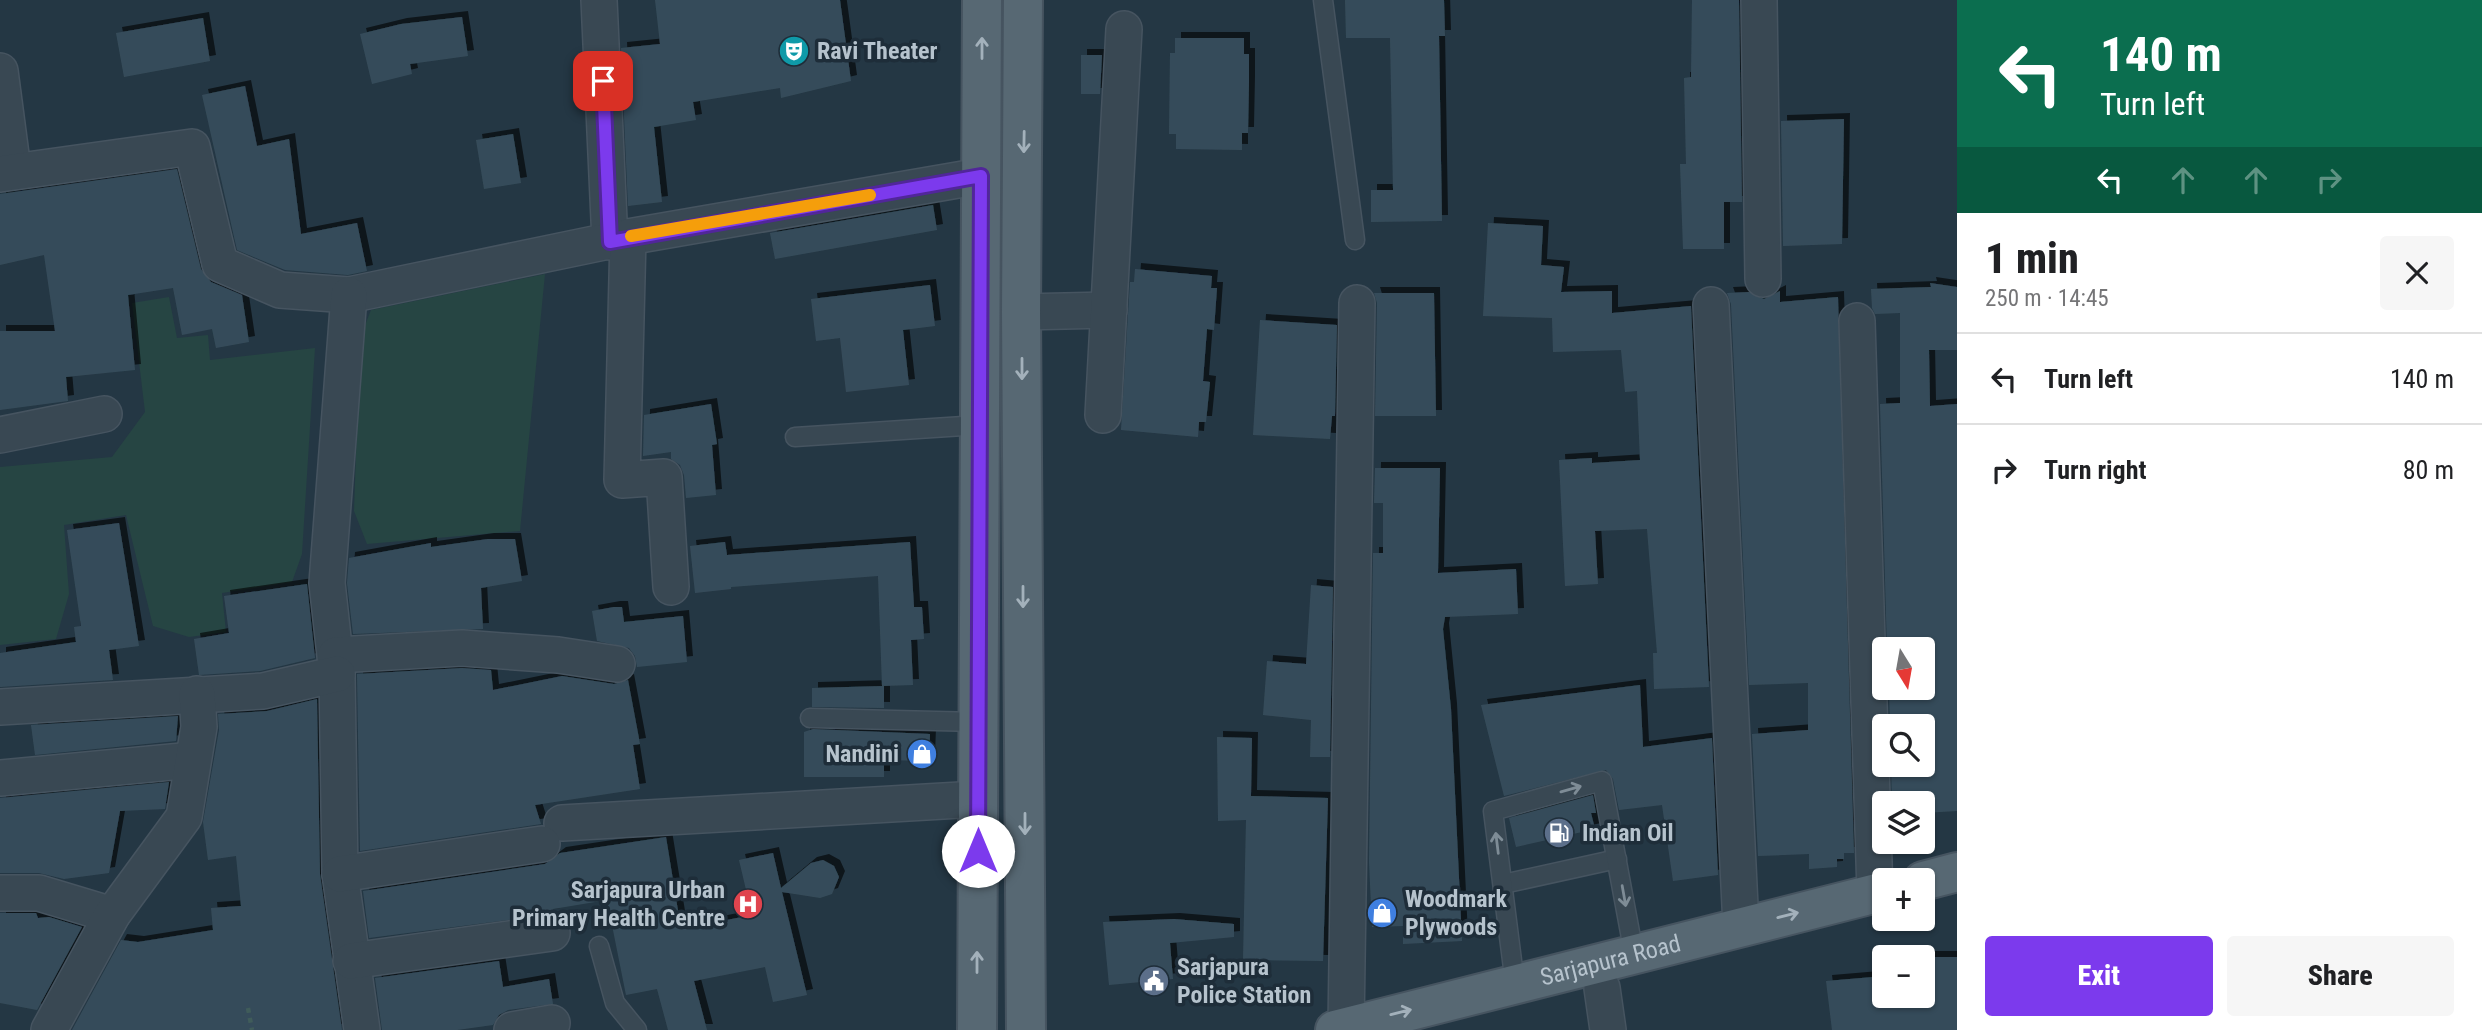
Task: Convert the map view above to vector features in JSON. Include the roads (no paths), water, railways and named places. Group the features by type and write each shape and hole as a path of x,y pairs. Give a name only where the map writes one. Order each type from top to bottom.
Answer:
{"main road":[{"path":"976,1030 982,0"},
{"path":"1023,0 1021,312 1026,1030"},
{"path":"982,96 1024,96"},
{"path":"1935,892 1957,872"},
{"name":"Sarjapura Road","path":"1353,1027 1515,984 1653,958 1872,903"},
{"name":"Sarjapura Road","path":"1433,1030 1602,988 1653,958 1741,927 1872,903"}],"street":[{"path":"599,0 619,239 622,480 664,477 671,587"},
{"path":"1759,0 1763,279"},
{"path":"1103,415 1124,29"},
{"path":"0,71 6,172 192,147 220,264 280,290 349,295 619,239 981,176"},
{"path":"349,295 327,583 336,664 340,874 362,1030"},
{"path":"1353,1027 1357,303"},
{"path":"1711,305 1741,927"},
{"path":"1021,312 1109,310"},
{"path":"1857,321 1880,868"},
{"path":"0,435 104,414"},
{"path":"0,707 263,691 336,664 462,648 558,655 617,664"},
{"path":"49,1030 112,915 184,817 199,727 197,694"},
{"path":"0,778 193,760"},
{"path":"340,874 552,833 978,799"},
{"path":"0,893 39,893 112,915"},
{"path":"351,961 552,933"},
{"path":"1602,988 1608,1030"},
{"path":"512,1030 552,1023"}],"lane":[{"path":"1323,0 1354,240"},
{"path":"796,437 979,425"},
{"path":"810,718 978,722"},
{"path":"1515,984 1493,811 1602,781 1617,859 1653,958"},
{"path":"1503,884 1617,859"},
{"path":"599,946 615,1003 636,1030"}],"place":[{"name":"Ravi Theater","path":"794,51"},
{"name":"Nandini","path":"922,754"},
{"name":"Indian Oil","path":"1559,833"},
{"name":"Sarjapura Urban Primary Health Centre","path":"748,904"},
{"name":"Woodmark Plywoods","path":"1382,913"},
{"name":"Sarjapura Police Station","path":"1154,981"}]}
